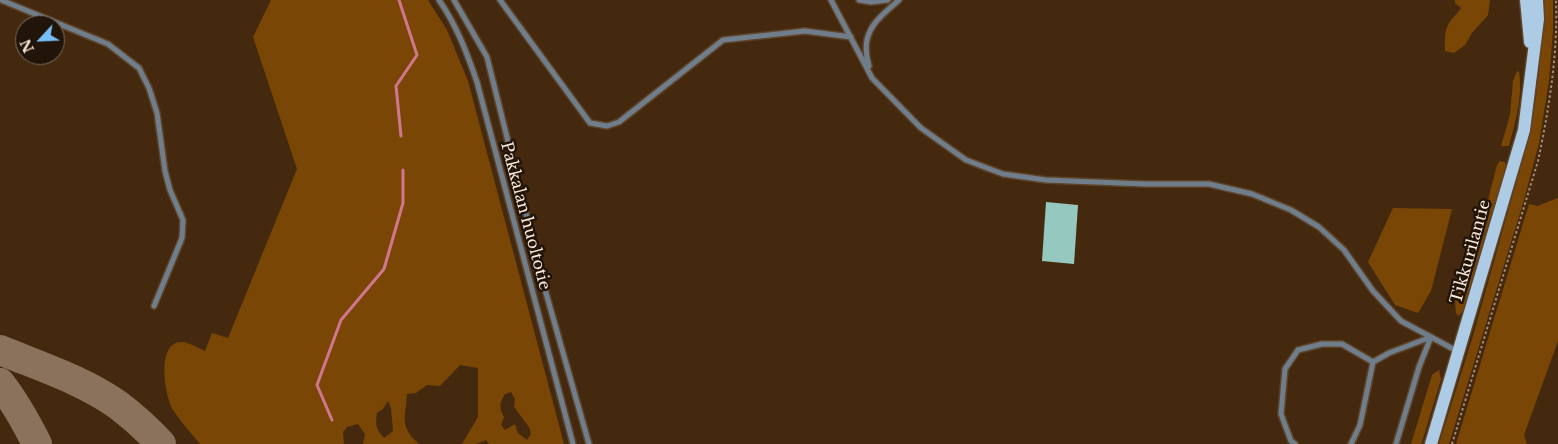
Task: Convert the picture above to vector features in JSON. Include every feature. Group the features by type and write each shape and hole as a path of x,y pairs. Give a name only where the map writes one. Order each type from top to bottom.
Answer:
{"main road":[{"name":"Tikkurilantie","path":"1526,0 1532,67"},
{"name":"Tikkurilantie","path":"1431,444 1524,130 1538,19 1537,0"}],"lane":[{"path":"2,0 108,44 140,68 157,113 165,171 170,190 183,220 182,238 154,306"},
{"name":"Pakkalan huoltotie","path":"439,0 455,24 463,41 477,82 573,444"},
{"path":"454,0 487,57 544,286 589,444"},
{"path":"500,0 590,123 607,126 619,122 723,40 805,31 851,37"},
{"path":"831,0 872,78 921,128 966,160 1003,174 1046,180 1145,184 1209,184 1252,194 1291,210 1319,226 1344,250 1373,291 1401,321 1459,352"},
{"path":"859,0 871,2 888,0"},
{"path":"872,78 865,53 868,34 876,20 899,0"},
{"path":"1373,362 1390,353 1431,337"},
{"path":"1396,444 1419,367 1431,337"},
{"path":"1295,444 1281,414 1285,369 1298,350 1322,344 1342,344 1373,362"},
{"path":"1351,444 1360,425 1373,362"}],"path":[{"path":"1452,444 1538,162 1552,81 1556,34 1556,0"}],"shaded area":[{"path":"271,0 428,0 447,30 468,81 564,444 489,444 486,440 476,444 462,444 478,417 478,368 460,365 440,386 427,385 416,393 407,394 406,426 408,432 419,444 363,444 365,434 358,424 347,427 343,432 344,444 200,444 179,419 170,403 165,382 165,359 168,350 174,344 183,342 205,351 212,333 228,338 297,169 253,37","holes":["511,392 515,399 514,407 529,427 531,434 527,440 518,433 515,424 505,430 501,425 504,417 501,411 501,403 505,394","388,401 391,408 393,431 384,438 379,432 376,417 377,413 383,409"]},
{"path":"1455,0 1490,0 1488,15 1472,33 1465,45 1454,53 1445,51 1445,41 1448,25 1461,8 1455,3"},
{"path":"1542,0 1553,0 1553,31 1549,81 1539,143 1524,200 1449,444 1439,444 1473,336 1527,144 1536,97 1541,45"},
{"path":"1517,71 1519,72 1520,90 1516,119 1509,146 1501,146 1510,115 1513,81"},
{"path":"1500,161 1505,162 1506,166 1463,311 1458,316 1455,302 1482,223 1497,165"},
{"path":"1558,198 1558,341 1524,435 1527,444 1456,444 1529,204 1537,206"},
{"path":"1393,208 1452,209 1431,291 1418,313 1395,305 1368,262"},
{"path":"1439,370 1441,379 1422,442 1421,444 1411,444 1432,375"}],"building":[{"path":"1046,202 1078,205 1074,264 1042,261"}],"waterway":[{"path":"399,0 417,55 396,86 401,136"},
{"path":"332,420 317,385 341,320 384,269 403,203 403,170"}],"taxiway":[{"path":"0,350 61,374 104,396 130,414 161,444"},
{"path":"0,383 11,397 37,444"}]}
